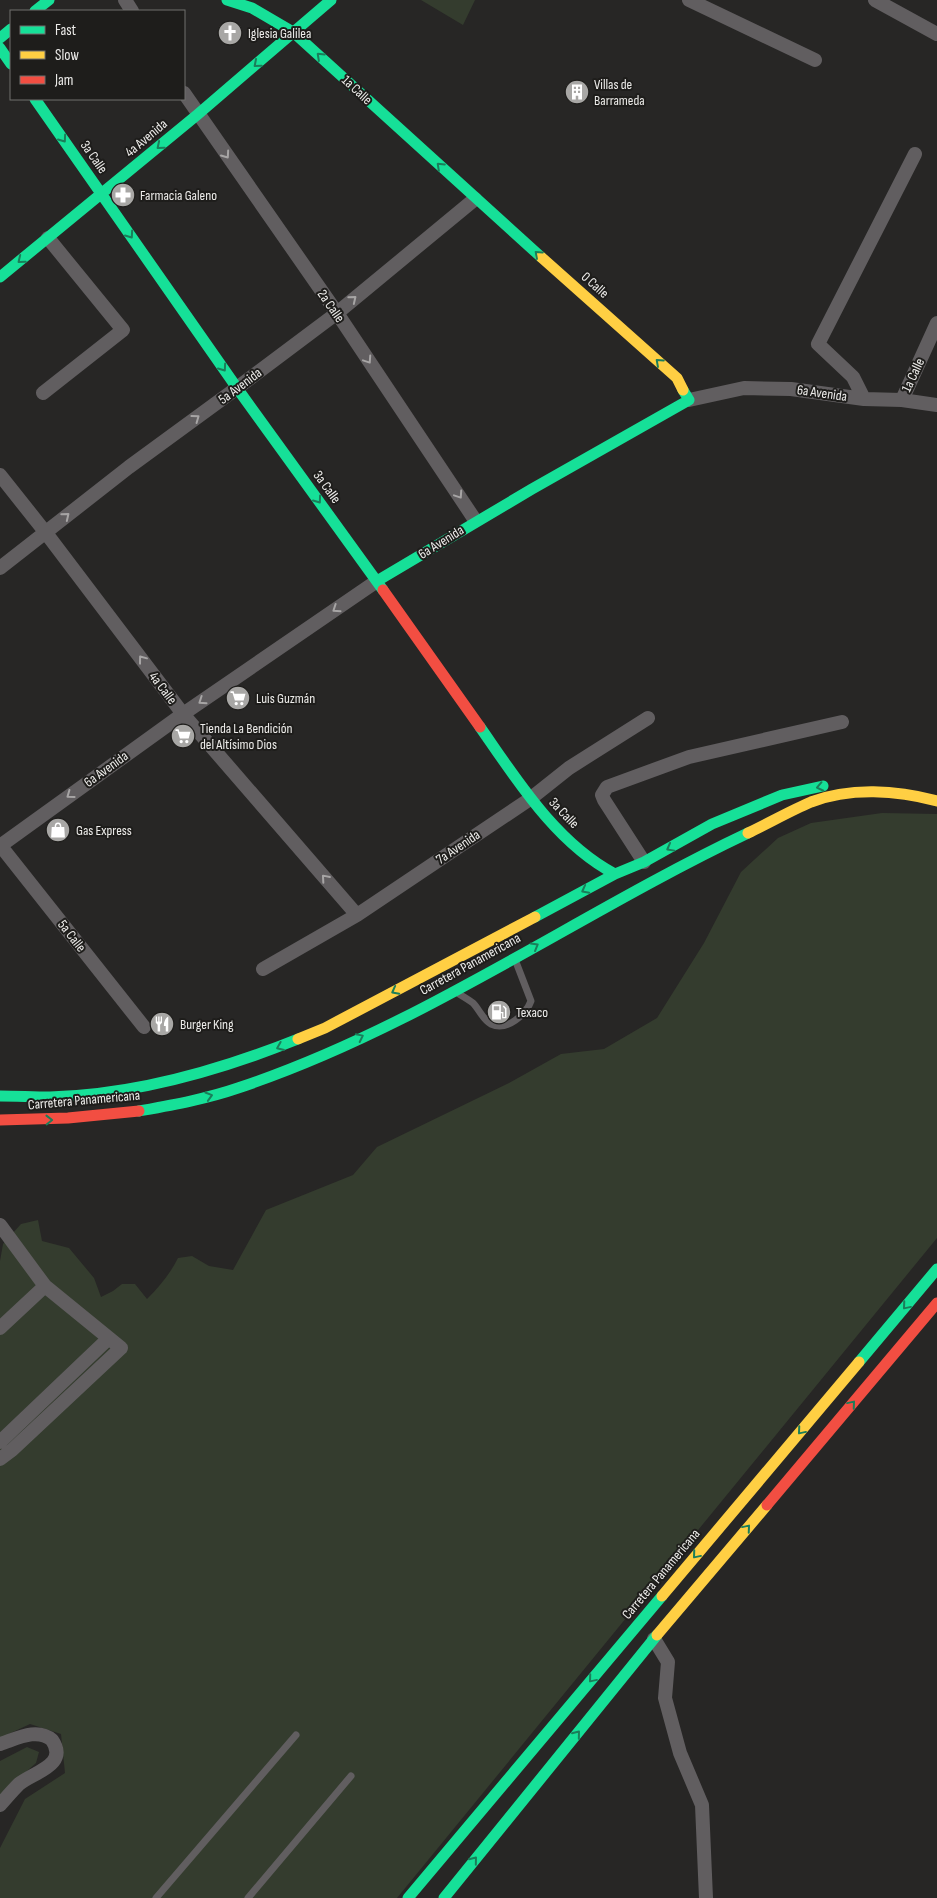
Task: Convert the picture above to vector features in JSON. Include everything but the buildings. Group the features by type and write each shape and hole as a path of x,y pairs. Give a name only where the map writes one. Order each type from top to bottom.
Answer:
{"main road":[{"path":"36,10 49,0"},
{"name":"1a Calle","path":"227,0 252,8 293,32 475,198"},
{"name":"4a Avenida","path":"0,277 198,115 332,0"},
{"path":"0,38 10,30"},
{"path":"0,48 10,63"},
{"name":"3a Calle","path":"36,100 530,799 580,851 596,864 615,874"},
{"name":"0 Calle","path":"475,198 677,378 689,400"},
{"name":"6a Avenida","path":"377,581 475,520 586,456 689,400"},
{"name":"Carretera Panamericana","path":"0,1096 51,1097 122,1090 191,1076 259,1055 325,1028 615,874 644,862 712,824 782,795 844,782 900,782 937,790"},
{"name":"Carretera Panamericana","path":"0,1120 52,1121 125,1114 197,1099 268,1078 334,1050 455,992 514,957 724,844 819,800 868,791 918,794 937,800"},
{"name":"Carretera Panamericana","path":"408,1898 937,1269"},
{"path":"444,1898 654,1639 937,1303"}],"street":[{"path":"689,0 815,60"},
{"path":"875,0 937,34"},
{"name":"2a Calle","path":"185,96 336,312 475,520"},
{"path":"864,399 853,377 818,344 915,154"},
{"name":"5a Avenida","path":"0,568 128,467 238,388 336,312 475,198"},
{"path":"43,393 122,330 48,238"},
{"name":"1a Calle","path":"902,400 937,323"},
{"name":"6a Avenida","path":"689,400 744,388 791,389 864,399 902,400 937,405"},
{"name":"4a Calle","path":"0,475 46,532 183,714 357,915"},
{"name":"6a Avenida","path":"0,845 183,714 377,581"},
{"name":"7a Avenida","path":"263,969 357,915 530,799 569,768 648,718"},
{"path":"644,862 604,800 602,795 607,787 689,757 842,722"},
{"name":"5a Calle","path":"0,845 144,1027"},
{"path":"0,1225 45,1286 121,1348 0,1459"},
{"path":"0,1328 45,1286"},
{"path":"0,1442 109,1338"},
{"path":"654,1639 668,1662 665,1698 680,1754 702,1805 706,1898"},
{"path":"0,1744 28,1735 40,1734 52,1740 57,1752 55,1760 51,1764 20,1784 0,1805"}],"lane":[{"path":"455,992 472,1002 490,1024 502,1026 518,1018 528,1010 531,1001 514,957"},
{"path":"156,1898 296,1735"},
{"path":"248,1898 351,1776"}],"green space":[{"path":"421,0 475,0 463,25"},
{"path":"882,813 937,814 937,1238 397,1898 0,1898 0,1848 25,1799 65,1773 61,1734 30,1724 0,1738 0,1261 3,1244 21,1224 38,1220 42,1241 69,1248 94,1278 101,1297 122,1284 135,1284 147,1299 164,1280 178,1258 192,1256 209,1266 233,1270 266,1210 353,1175 377,1147 509,1083 561,1054 604,1049 657,1018 704,943 741,872 778,838 811,823"},
{"path":"27,1747 39,1752 36,1763 0,1795 0,1761"}],"traffic: fast":[{"path":"36,10 49,0"},
{"path":"227,0 252,8 293,32 541,257"},
{"path":"0,277 197,115 331,0"},
{"path":"0,38 10,30"},
{"path":"0,48 10,63"},
{"path":"36,100 237,388 383,590"},
{"path":"377,581 532,489 689,400 683,390"},
{"path":"480,727 523,789 556,828 594,861 615,874"},
{"path":"535,917 615,874 644,862 712,824 782,795 823,786"},
{"path":"139,1111 201,1099 226,1092 305,1063 370,1034 434,1002 684,865 748,833"},
{"path":"0,1096 50,1097 81,1095 145,1086 238,1061 298,1039"},
{"path":"859,1362 937,1269"},
{"path":"408,1898 662,1596"},
{"path":"444,1898 657,1635"}],"traffic: slow":[{"path":"541,257 677,378 683,390"},
{"path":"748,833 811,802 842,794 857,792 906,794 937,801"},
{"path":"298,1039 325,1028 535,917"},
{"path":"662,1596 859,1362"},
{"path":"657,1635 767,1505"}],"traffic: jam":[{"path":"383,590 480,727"},
{"path":"0,1120 68,1118 139,1111"},
{"path":"767,1505 937,1303"}],"place":[{"name":"Iglesia Galilea","path":"230,33"},
{"name":"Villas de Barrameda","path":"577,92"},
{"name":"Farmacia Galeno","path":"123,195"},
{"name":"Luis Guzmán","path":"238,698"},
{"name":"Tienda La Bendición del Altísimo Dios","path":"183,736"},
{"name":"Gas Express","path":"58,830"},
{"name":"Texaco","path":"499,1012"},
{"name":"Burger King","path":"162,1024"}]}
